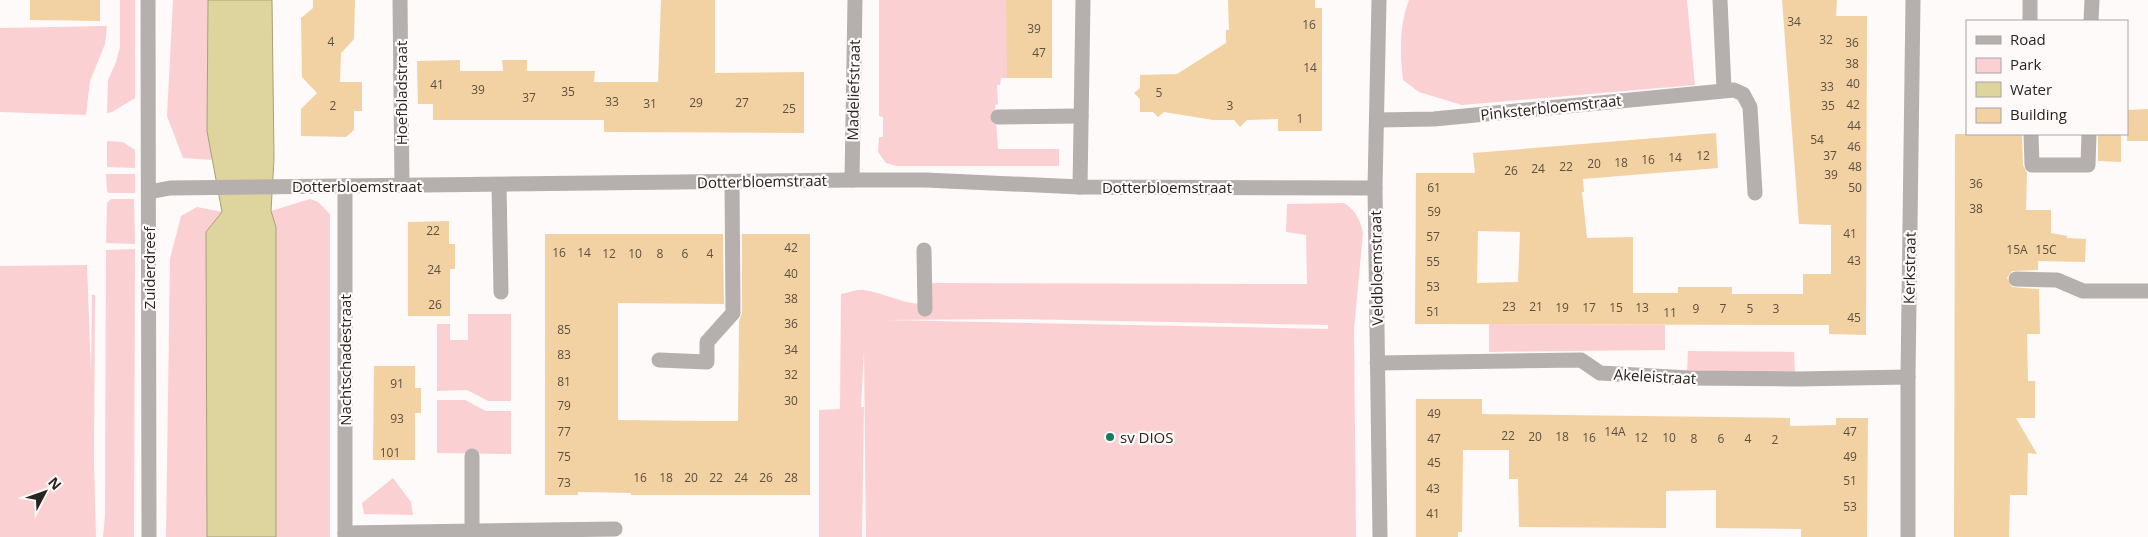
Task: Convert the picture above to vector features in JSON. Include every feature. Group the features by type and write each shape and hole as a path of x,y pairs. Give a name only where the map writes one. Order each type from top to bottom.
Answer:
{"street":[{"name":"Zuiderdreef","path":"148,0 149,537"},
{"name":"Hoefbladstraat","path":"400,0 402,186"},
{"name":"Madeliefstraat","path":"852,180 855,0"},
{"path":"1080,187 1083,0"},
{"name":"Veldbloemstraat","path":"1379,0 1378,120 1375,188 1380,537"},
{"path":"1720,0 1724,89"},
{"name":"Kerkstraat","path":"1908,537 1913,0"},
{"path":"2030,0 2030,20"},
{"path":"2091,20 2092,0"},
{"name":"Pinksterbloemstraat","path":"1378,120 1434,119 1724,89 1739,91 1743,94 1750,107 1755,193"},
{"path":"998,117 1081,116"},
{"path":"2031,135 2032,165 2088,165 2089,135"},
{"name":"Dotterbloemstraat","path":"149,192 170,188 852,180 925,180 1080,187 1375,188"},
{"path":"659,360 707,362 707,342 733,312 732,182"},
{"path":"498,185 502,292"},
{"name":"Nachtschadestraat","path":"345,186 345,535 615,529"},
{"path":"924,250 924,309"},
{"path":"2016,279 2057,280 2083,291 2148,290"},
{"name":"Akeleistraat","path":"1377,363 1581,360 1600,373 1689,378 1908,377"},
{"path":"472,456 472,531"}],"green space":[{"path":"120,0 135,0 135,98 107,113 108,80 120,47"},
{"path":"173,0 208,0 207,131 213,160 183,158 167,116"},
{"path":"879,0 1007,0 1007,78 1001,78 1000,85 997,85 998,104 995,105 998,149 1059,149 1059,166 896,166 886,163 878,152 879,137 883,137 883,117 879,116"},
{"path":"1409,0 1687,0 1695,85 1462,105 1419,92 1403,80 1401,40 1403,20"},
{"path":"107,26 105,44 90,81 86,115 0,112 0,28"},
{"path":"107,141 123,142 135,150 135,168 107,167"},
{"path":"106,174 135,174 135,193 109,193 107,191"},
{"path":"111,199 134,199 135,244 106,243 107,203"},
{"path":"310,199 318,202 330,214 330,537 276,537 271,211"},
{"name":"sv DIOS","path":"1344,203 1357,216 1363,233 1354,329 1356,537 866,537 864,350 861,407 864,407 862,537 819,537 819,410 840,409 841,294 864,290 910,303 925,304 930,283 1307,284 1306,235 1286,232 1287,204","holes":["1014,319 1328,325 1328,329 887,320"]},
{"path":"197,207 223,212 206,232 207,537 166,537 170,259 181,216"},
{"path":"135,249 134,537 103,537 105,516 106,250"},
{"path":"87,265 91,373 92,295 95,295 94,463 96,537 0,537 0,266"},
{"path":"468,314 511,314 511,401 488,401 467,390 437,391 437,324 450,324 450,340 468,340"},
{"path":"1489,324 1665,325 1665,350 1489,352"},
{"path":"1688,351 1794,352 1795,373 1687,371"},
{"path":"437,400 465,400 486,411 511,411 511,454 437,453"},
{"path":"393,478 411,502 413,515 364,514 362,503"}],"water":[{"path":"208,0 272,0 274,159 271,211 276,227 276,537 207,537 206,232 222,212 207,131"}],"building":[{"path":"30,0 100,0 100,21 30,20"},
{"path":"313,0 355,0 354,39 341,53 340,82 362,82 362,111 354,111 354,130 346,137 301,136 301,109 317,93 302,77 301,18 313,8"},
{"path":"661,0 715,0 715,73 804,72 804,133 604,132 604,120 433,120 433,104 418,104 417,61 460,60 460,71 503,71 502,60 527,60 527,71 595,71 594,82 658,82"},
{"path":"1006,0 1052,0 1052,78 1007,78"},
{"path":"1228,0 1315,0 1315,8 1322,8 1322,131 1278,131 1278,119 1247,120 1240,127 1234,120 1213,120 1164,112 1158,117 1153,112 1140,112 1140,99 1134,93 1140,88 1140,75 1177,74 1226,43 1226,30 1229,30"},
{"path":"1782,0 1837,0 1836,16 1867,16 1866,335 1829,334 1829,325 1415,324 1416,173 1475,173 1473,153 1716,133 1718,168 1583,179 1584,192 1582,192 1587,238 1633,237 1633,293 1678,293 1678,287 1732,287 1732,294 1803,294 1803,274 1831,274 1831,225 1799,224","holes":["1478,231 1520,232 1518,282 1477,283"]},
{"path":"2148,109 2148,141 2127,141 2128,110"},
{"path":"1955,134 2022,135 2023,165 2027,173 2026,210 2051,210 2051,233 2067,236 2067,238 2086,239 2085,262 2038,261 2038,270 2012,271 2007,278 2012,287 2039,289 2040,334 2027,334 2028,381 2035,381 2035,418 2016,418 2037,454 2028,453 2027,495 2010,495 2009,537 1954,537"},
{"path":"2098,135 2121,135 2121,162 2098,161"},
{"path":"449,221 449,244 455,244 455,269 450,269 450,316 408,316 408,222"},
{"path":"545,234 723,234 724,304 618,303 618,420 738,421 739,321 742,313 742,234 810,234 810,495 631,495 631,493 578,492 578,495 545,495"},
{"path":"374,366 415,366 415,388 421,388 421,413 415,413 415,460 373,460"},
{"path":"1416,399 1482,399 1482,414 1790,418 1790,426 1836,425 1836,418 1868,418 1867,537 1801,537 1801,529 1716,528 1716,490 1666,491 1666,528 1519,527 1518,479 1509,479 1509,450 1463,450 1462,532 1458,532 1458,537 1416,537"}],"place":[{"name":"sv DIOS","path":"1110,437"}]}
